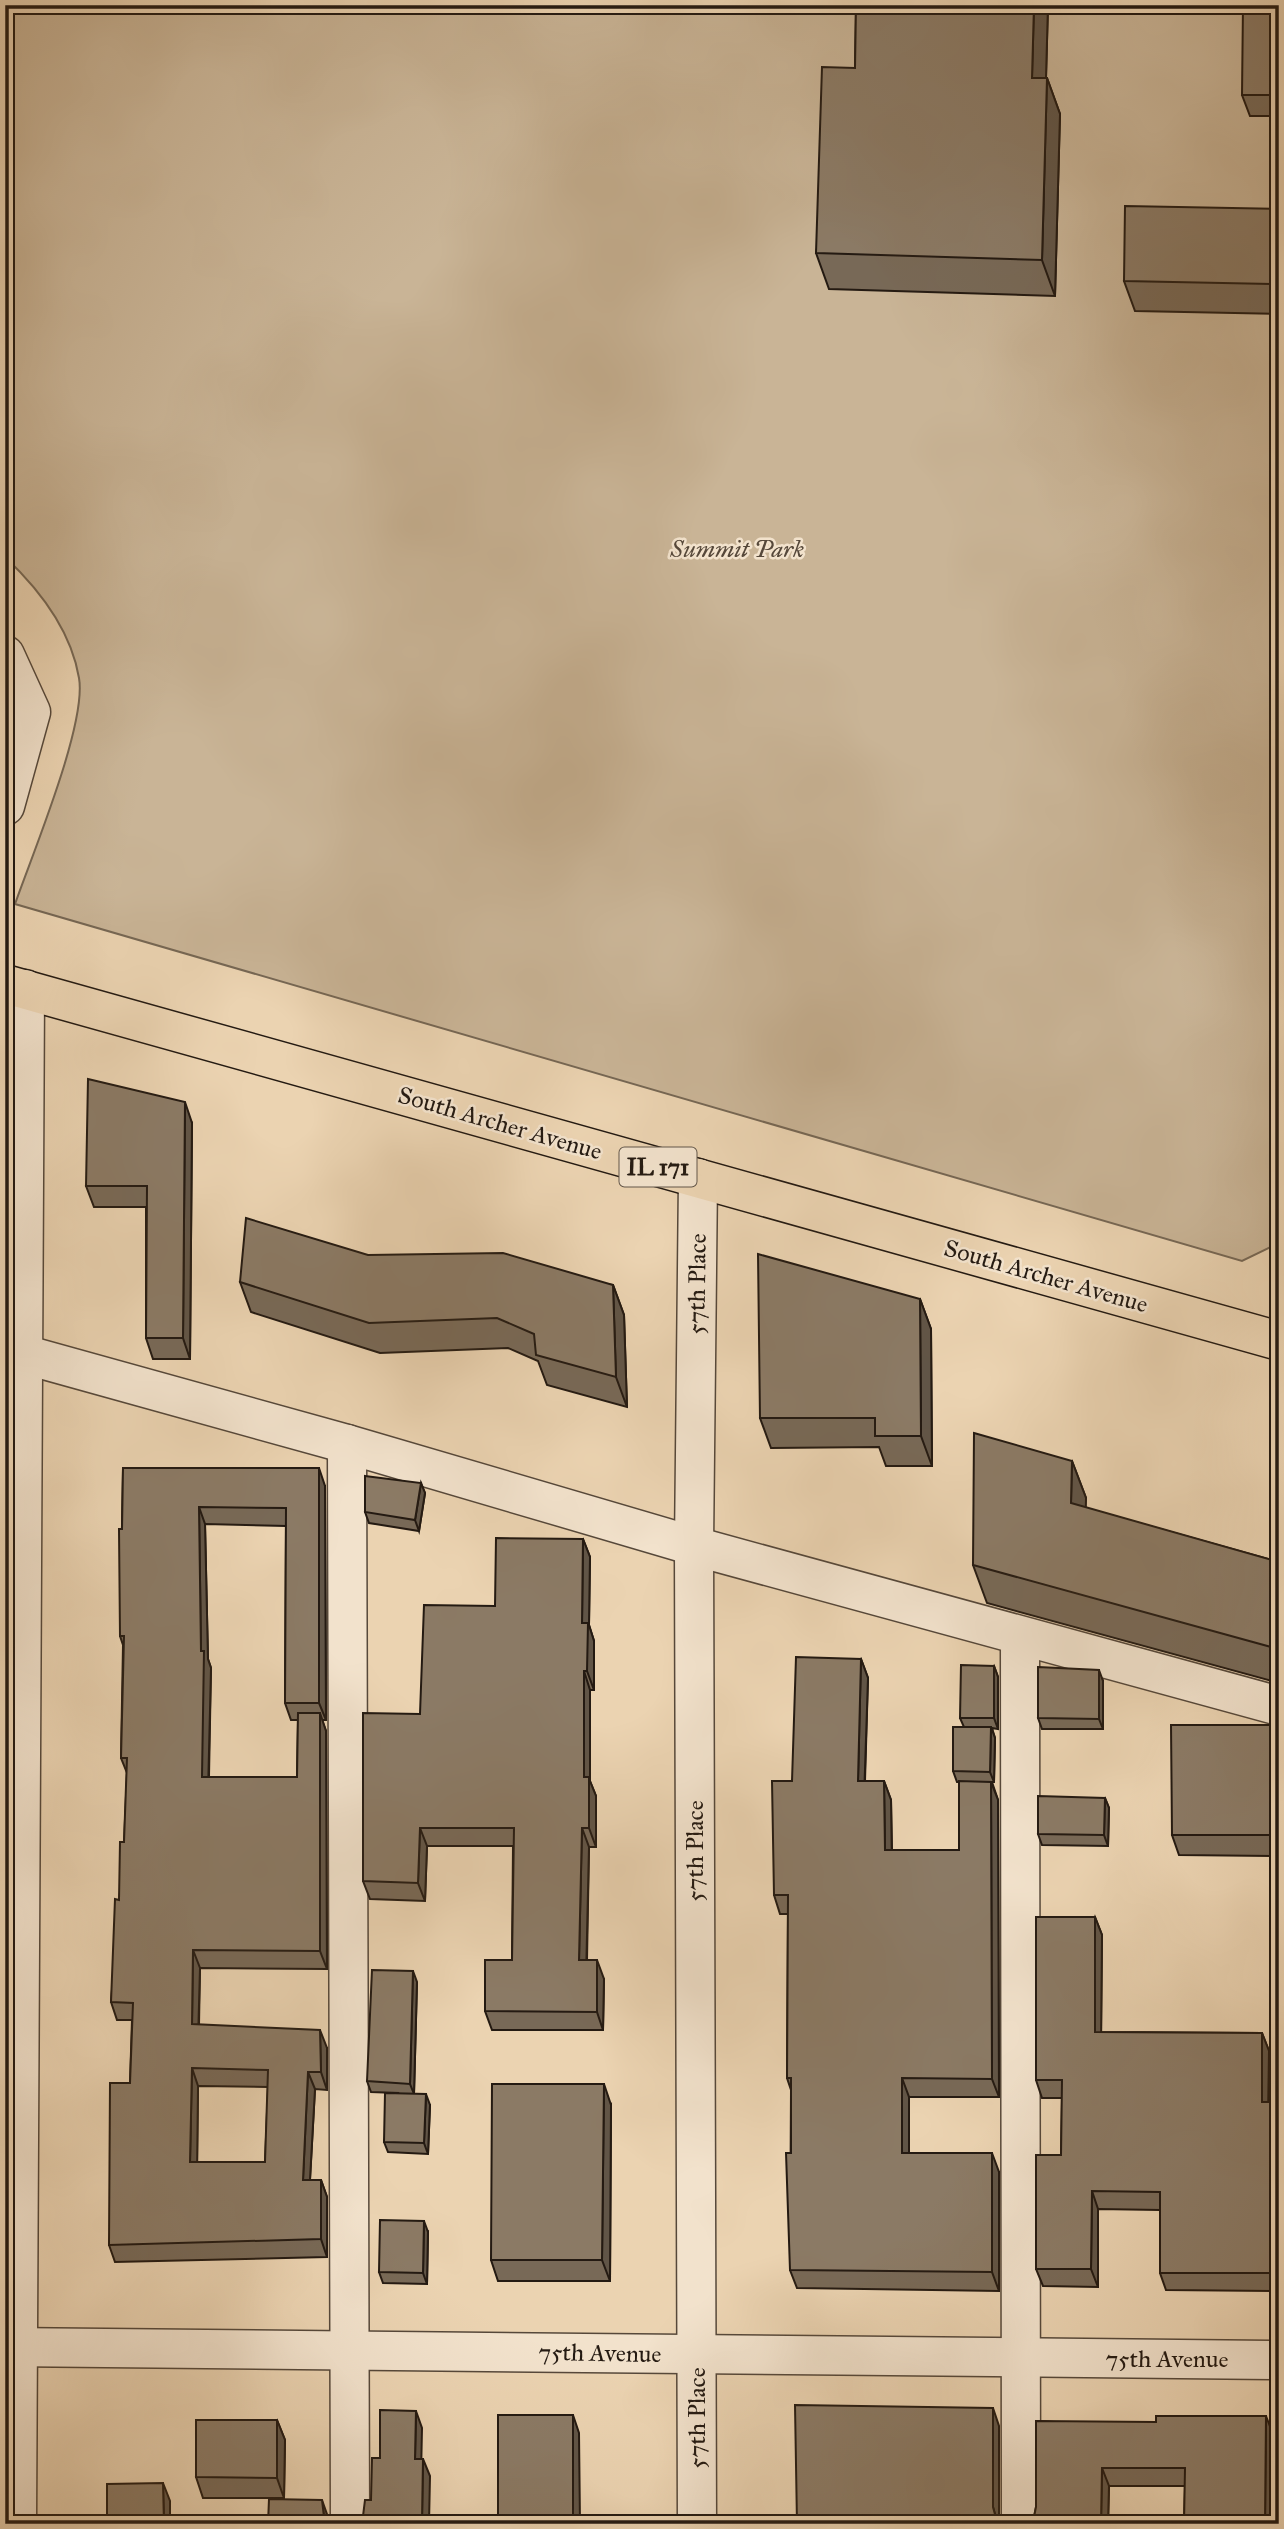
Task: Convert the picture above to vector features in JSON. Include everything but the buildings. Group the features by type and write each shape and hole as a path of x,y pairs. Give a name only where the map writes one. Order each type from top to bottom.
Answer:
{"main road":[{"name":"South Archer Avenue","path":"15,987 1279,1341"}],"street":[{"path":"5,655 31,712 5,806"},
{"path":"15,987 12,2347 17,2524"},
{"name":"57th Place","path":"696,2524 694,1546 698,1178"},
{"path":"14,1351 347,1444 694,1546 1279,1706"},
{"path":"347,1444 350,2524"},
{"path":"1020,1636 1021,2524"},
{"name":"75th Avenue","path":"12,2347 1279,2360"}],"green space":[{"name":"Summit Park","path":"5,5 1279,5 1279,1243 1242,1261 15,904 67,757 75,726 79,678 69,643 52,612 42,597 5,557"}]}
